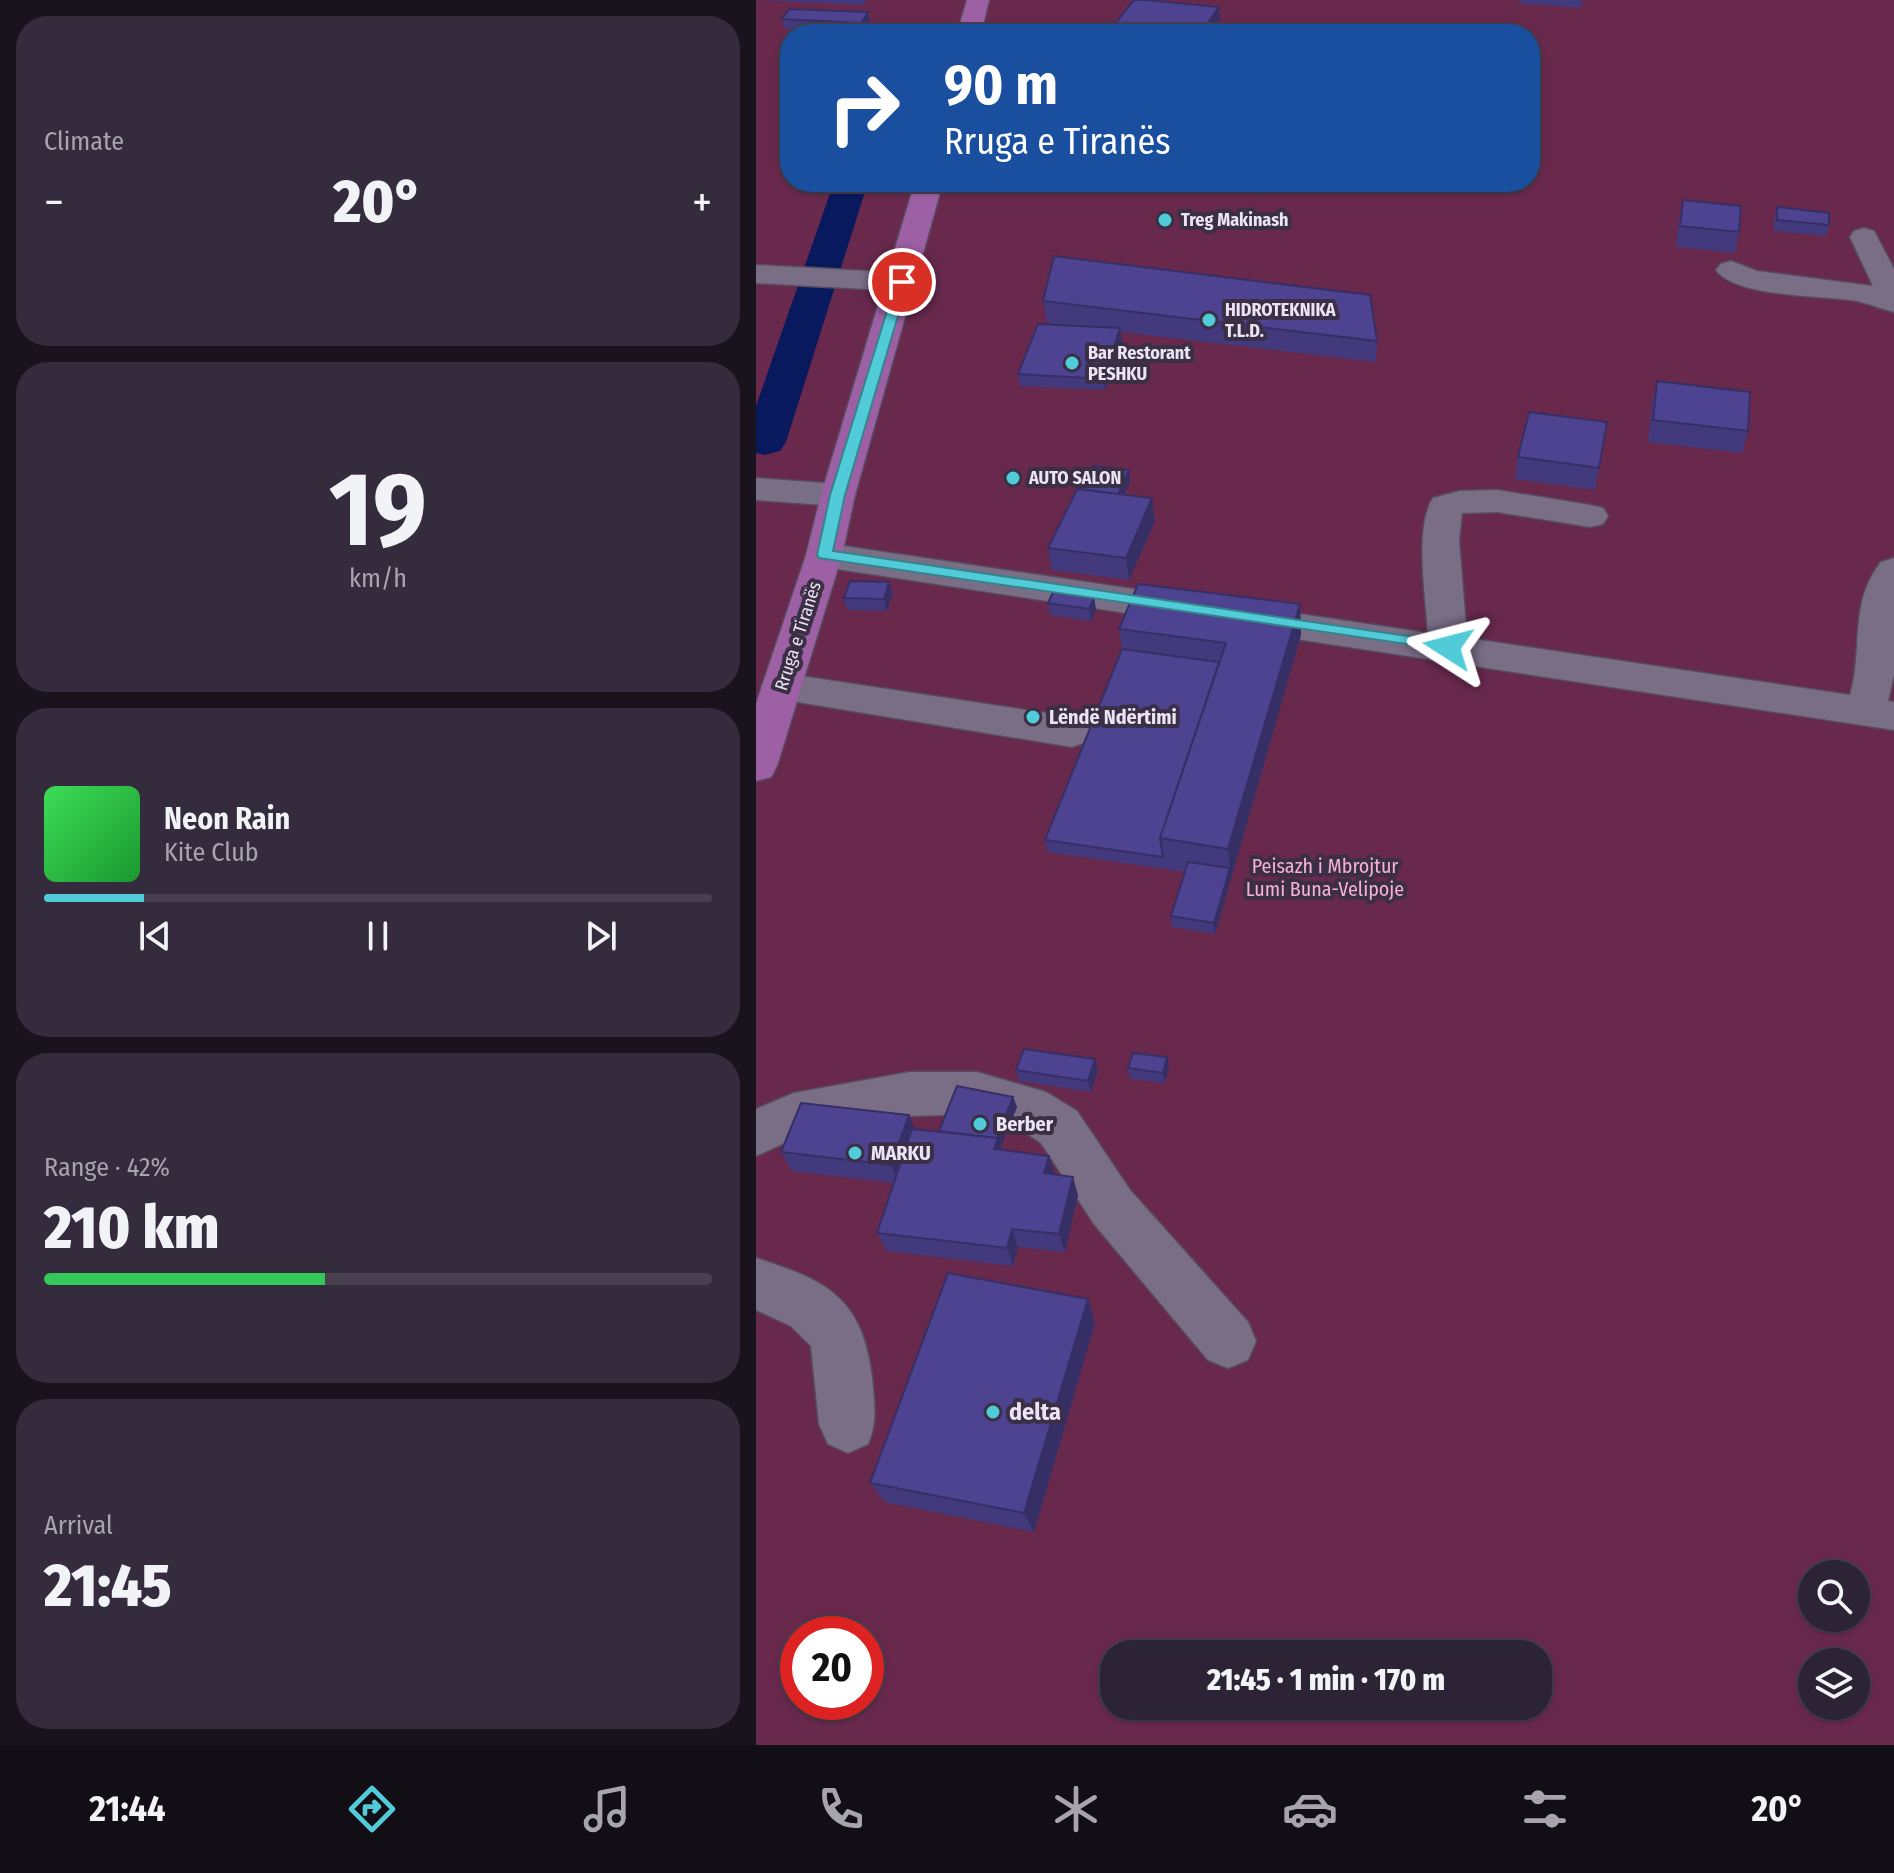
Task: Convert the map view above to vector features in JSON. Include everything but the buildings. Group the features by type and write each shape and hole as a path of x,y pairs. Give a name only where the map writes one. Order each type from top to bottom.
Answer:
{"main road":[{"path":"972,24 978,0"},
{"name":"Rruga e Tiranës","path":"756,766 824,555 838,495 926,192"}],"lane":[{"path":"1864,237 1894,302"},
{"path":"1731,270 1757,280 1863,293 1894,302"},
{"path":"756,274 902,282"},
{"path":"761,490 838,495"},
{"path":"1448,647 1441,541 1445,506 1455,502 1490,501 1590,516"},
{"path":"824,555 1880,713 1873,685 1880,595 1886,579 1894,570"},
{"path":"781,687 1072,732"},
{"path":"756,1134 794,1115 910,1094 977,1093 1028,1107 1059,1127 1112,1207 1228,1341"},
{"path":"756,1284 793,1298 820,1317 836,1334 848,1424"}],"green space":[{"name":"Peisazh i Mbrojtur Lumi Buna-Velipoje","path":"756,0 1894,0 1894,1745 756,1745"}],"waterway":[{"path":"765,442 848,192"}],"place":[{"name":"Treg Makinash","path":"1165,220"},
{"name":"HIDROTEKNIKA T.L.D.","path":"1209,320"},
{"name":"Bar Restorant PESHKU","path":"1072,363"},
{"name":"AUTO SALON","path":"1013,478"},
{"name":"Lëndë Ndërtimi","path":"1033,717"},
{"name":"Berber","path":"980,1124"},
{"name":"MARKU","path":"855,1153"},
{"name":"delta","path":"993,1412"}],"route":[{"path":"902,282 838,495 824,555 1448,647"}]}
